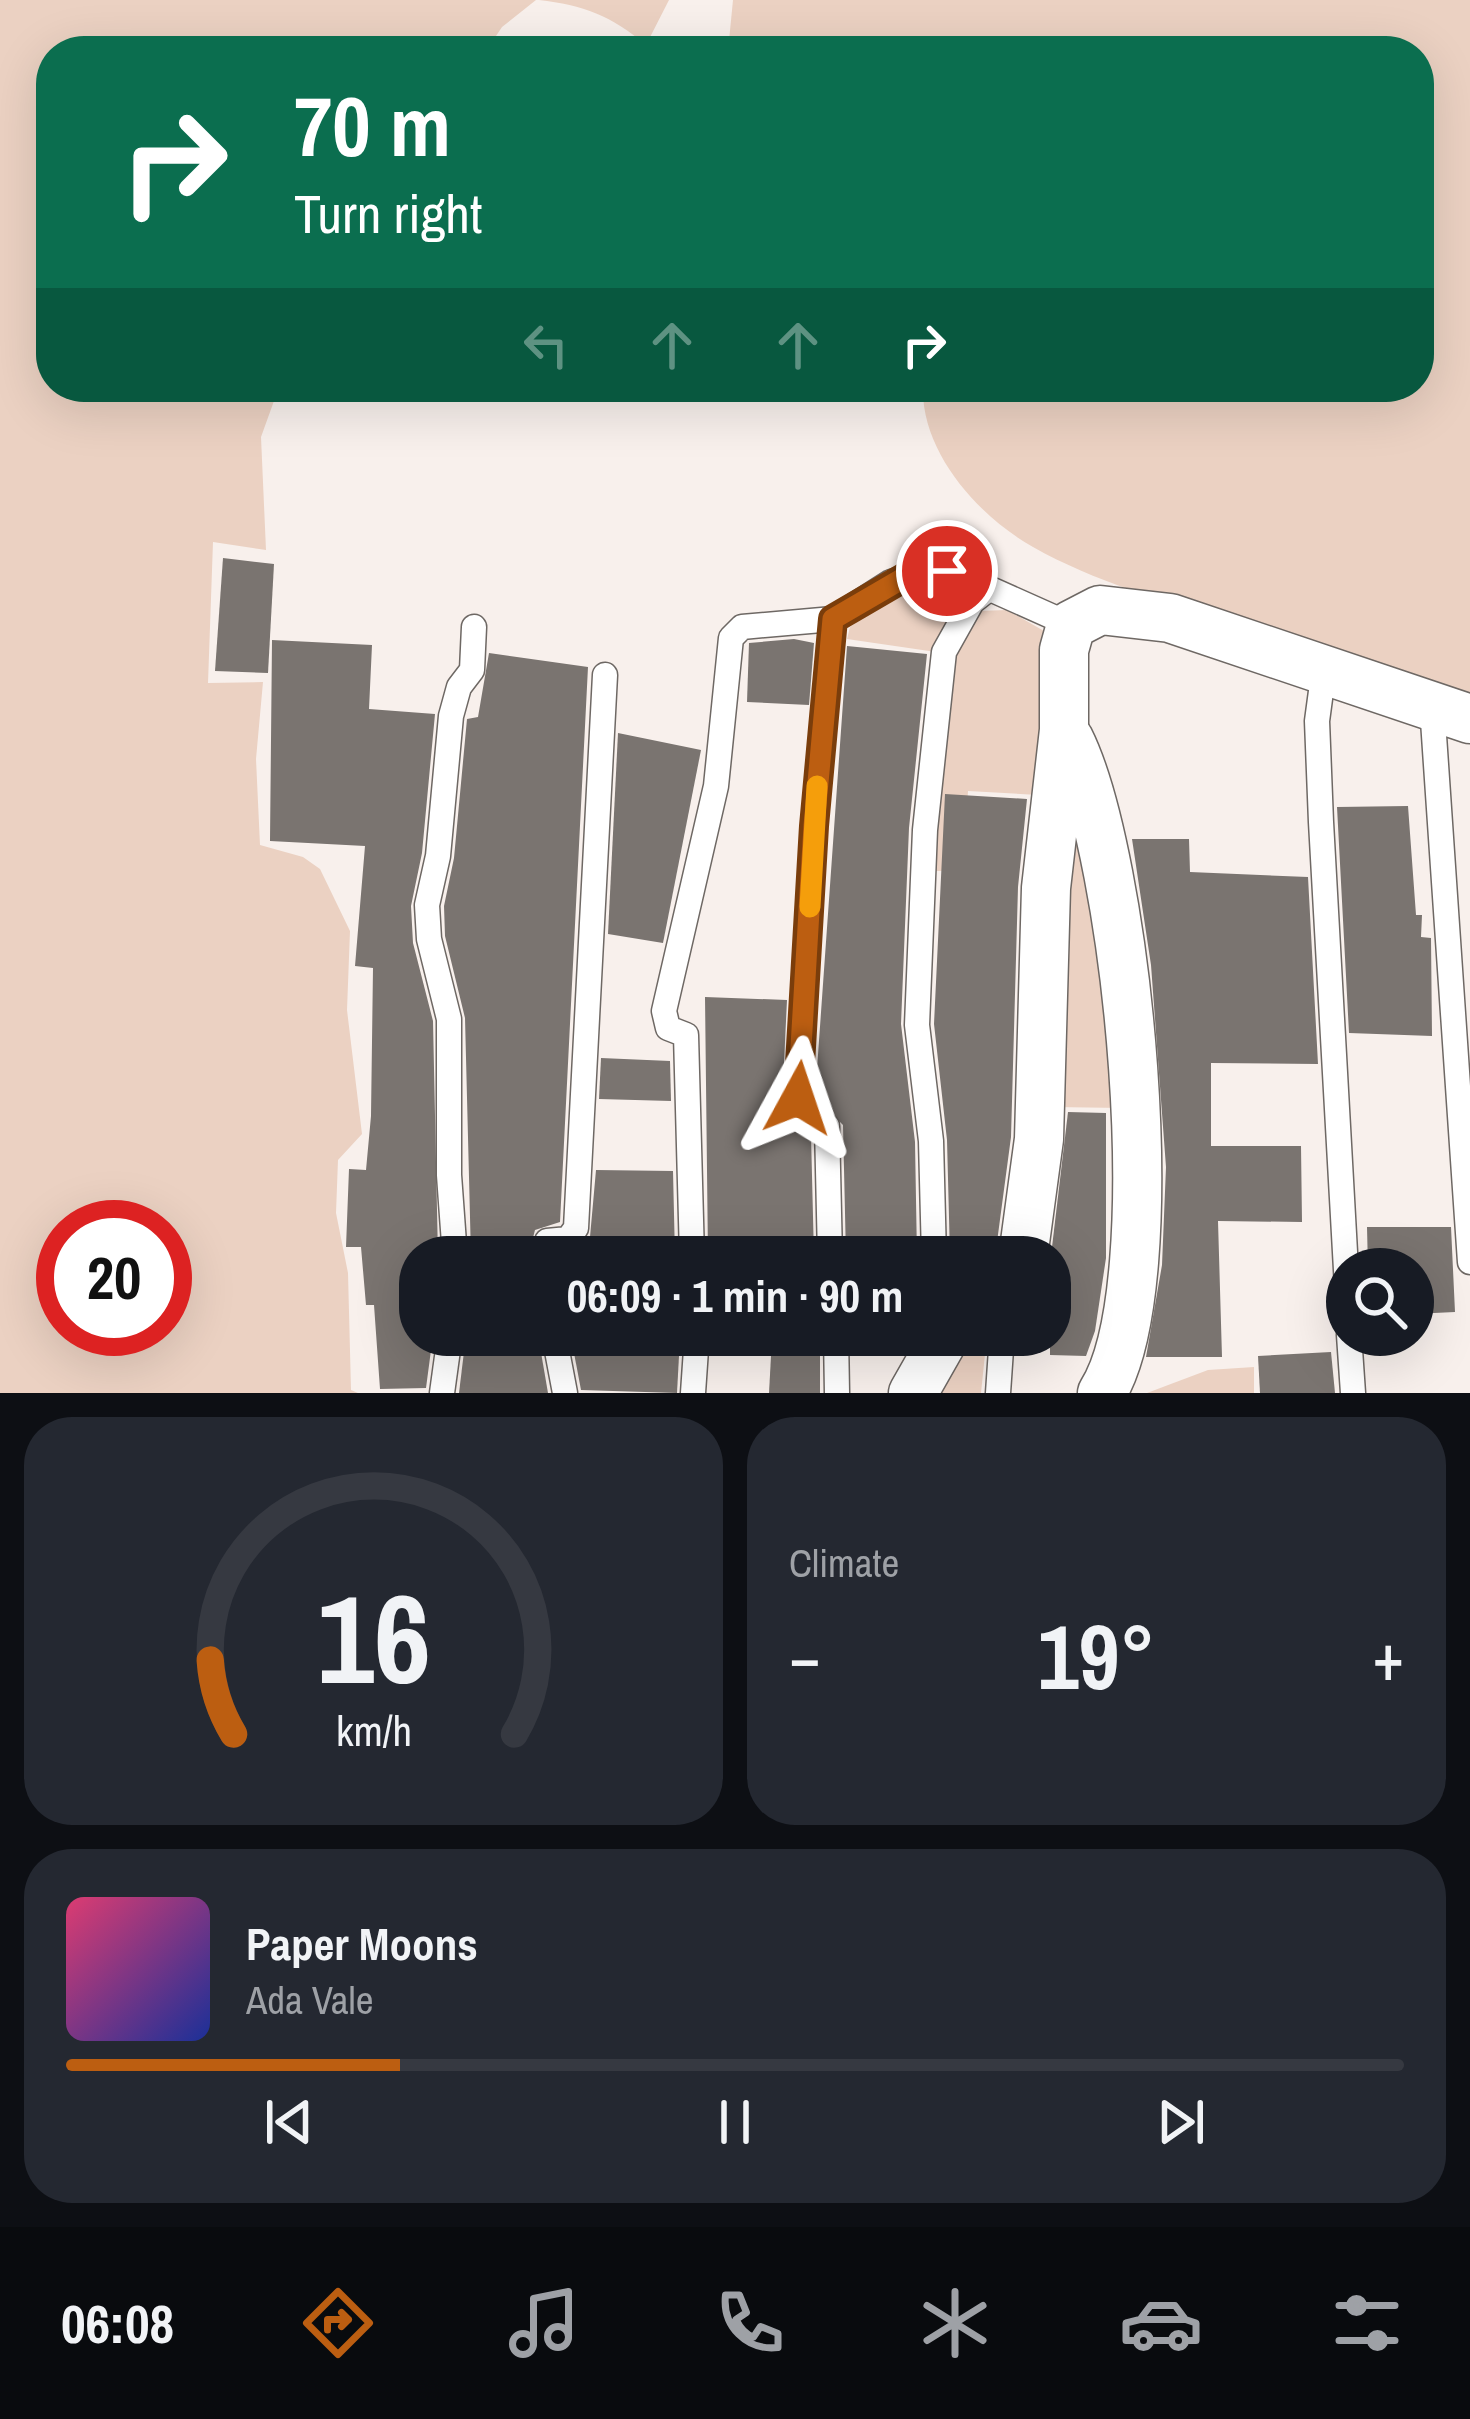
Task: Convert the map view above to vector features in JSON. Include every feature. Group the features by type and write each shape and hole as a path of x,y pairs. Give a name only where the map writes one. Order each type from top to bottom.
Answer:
{"street":[{"path":"1025,1236 1037,1161 1046,888 1064,730 1064,650 1071,625 1100,610 1170,618 1451,713"},
{"path":"1064,730 1082,768 1109,884 1134,1058 1133,1271 1119,1350 1102,1393"},
{"path":"913,1393 934,1356"}],"lane":[{"path":"691,1236 686,1035 668,1028 664,1011 716,786 731,638 742,627 833,619 891,582 931,569 968,579 986,591 1071,625"},
{"path":"934,1236 932,1141 917,1025 925,830 944,652 972,602 986,591"},
{"path":"830,1236 827,1126 822,1117 798,1105 814,826 833,619"},
{"path":"453,1236 449,1019 429,939 427,905 438,856 451,716 459,687 472,670 474,627"},
{"path":"1324,669 1317,721 1345,1248"},
{"path":"570,1236 576,1228 605,675"},
{"path":"1451,713 1470,1262"},
{"path":"442,1393 447,1356"},
{"path":"558,1356 565,1393"},
{"path":"693,1393 696,1356"},
{"path":"836,1356 837,1393"},
{"path":"998,1393 1001,1356"},
{"path":"1350,1356 1353,1393"}],"shaded area":[{"path":"0,0 536,0 496,36 36,36 36,402 274,402 261,437 266,550 213,542 208,683 263,682 256,759 260,845 303,857 320,869 350,931 347,1010 362,1134 338,1160 336,1213 348,1273 351,1390 358,1393 0,1393"},
{"path":"539,0 669,0 651,36 634,36 570,5"},
{"path":"733,0 1470,0 1470,694 1105,581 1033,547 992,518 957,480 932,435 924,402 1434,402 1434,36 729,36"},
{"path":"906,589 921,589 952,603 956,615 936,652 847,639 850,627"},
{"path":"1007,610 1051,635 1038,795 968,791 963,871 934,871 949,656 979,611"},
{"path":"1080,826 1122,1108 1053,1107 1058,882"},
{"path":"944,1356 985,1356 981,1393 923,1393"},
{"path":"1254,1367 1254,1393 1147,1393 1208,1370"}],"building":[{"path":"223,558 274,564 268,673 215,671"},
{"path":"794,639 814,643 809,705 747,702 749,643"},
{"path":"272,640 372,645 369,709 435,714 422,853 411,906 413,943 433,1021 438,1236 399,1236 399,1356 430,1356 426,1388 380,1389 374,1305 366,1305 361,1247 346,1247 349,1169 366,1170 371,1116 373,968 355,966 365,846 270,841"},
{"path":"847,646 927,654 909,828 901,1024 915,1142 917,1236 846,1236 843,1125 815,1097"},
{"path":"489,653 588,667 560,1222 535,1230 533,1236 470,1236 465,1018 445,936 444,906 454,858 467,719 478,717"},
{"path":"618,733 701,750 663,943 608,934"},
{"path":"945,794 1027,799 1018,887 1011,1137 998,1236 949,1236 947,1140 934,1024"},
{"path":"1408,806 1416,915 1422,915 1421,937 1431,938 1432,1036 1349,1033 1337,807"},
{"path":"1132,839 1189,839 1190,872 1308,877 1318,1064 1211,1063 1211,1146 1301,1146 1302,1222 1218,1221 1222,1357 1146,1357 1162,1265 1166,1167 1151,965"},
{"path":"705,997 787,1000 782,1105 788,1118 811,1135 813,1236 708,1236"},
{"path":"601,1058 670,1061 671,1101 599,1099"},
{"path":"1068,1112 1106,1113 1106,1258 1095,1331 1086,1356 1071,1356 1071,1236 1053,1236"},
{"path":"596,1170 673,1171 675,1236 590,1236"},
{"path":"1367,1227 1451,1227 1455,1312 1434,1313 1434,1248 1368,1248"},
{"path":"1326,1352 1331,1356 1335,1393 1260,1393 1258,1356"},
{"path":"463,1356 542,1356 548,1393 459,1393"},
{"path":"575,1356 679,1356 677,1393 581,1390"},
{"path":"771,1356 820,1356 820,1393 769,1393"}],"slow traffic":[{"path":"810,907 817,786"}],"route":[{"path":"798,1098 814,826 833,619 912,573 947,571"}]}
